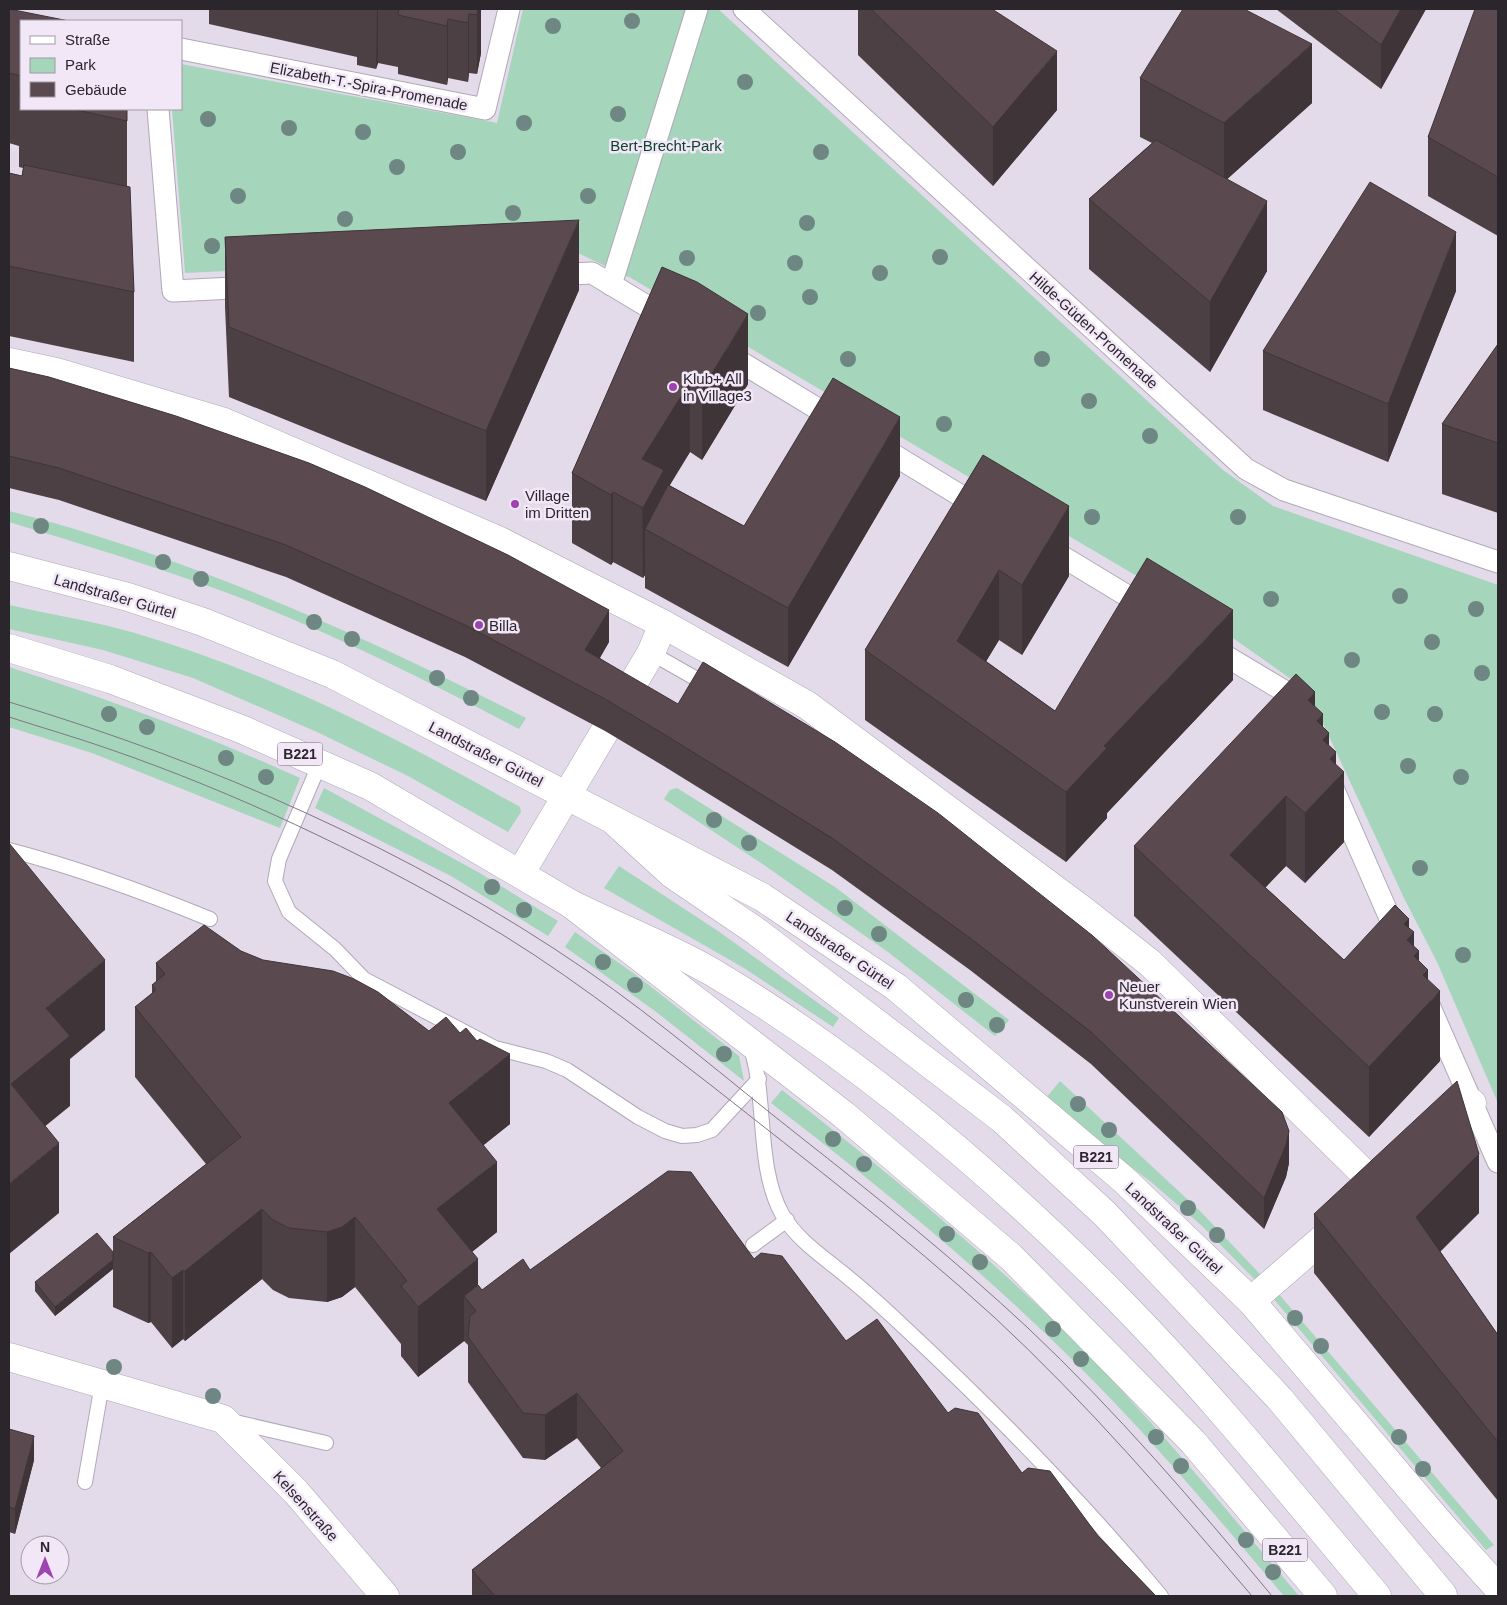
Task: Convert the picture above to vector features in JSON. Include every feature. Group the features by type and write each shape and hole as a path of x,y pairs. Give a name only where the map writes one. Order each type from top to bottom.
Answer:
{"main road":[{"path":"9,362 56,372 224,422 382,490 498,540 663,624 808,706 1143,957 1380,1189"},
{"name":"Landstraßer Gürtel","path":"9,566 138,600 203,622 332,674 762,897 896,988 1123,1179 1252,1300 1443,1527 1498,1588"},
{"path":"622,702 651,653 663,624"},
{"name":"B221","path":"9,648 110,679 241,729 320,763 370,786 571,904 844,1115 1010,1257 1194,1442 1323,1596"},
{"path":"520,874 605,731"},
{"path":"613,820 672,874 757,932 1002,1119 1105,1214 1279,1398 1443,1595"},
{"path":"571,904 709,971 777,1013 912,1113 980,1169 1049,1231 1142,1325 1212,1401 1377,1596"},
{"path":"1422,1149 1472,1103"},
{"path":"1252,1300 1401,1169"},
{"name":"Kelsenstraße","path":"9,1357 223,1419 296,1492 385,1596"}],"street":[{"name":"Elizabeth-T.-Spira-Promenade","path":"182,49 485,109 509,9"},
{"path":"611,284 696,9"},
{"name":"Hilde-Güden-Promenade","path":"744,9 1246,469 1284,490 1498,562"},
{"path":"158,110 173,291 273,286"},
{"path":"532,275 592,273 684,329"},
{"path":"709,344 1002,520"},
{"path":"1028,536 1164,618"},
{"path":"1189,633 1291,695 1307,731"},
{"path":"1323,767 1408,957"},
{"path":"1420,984 1498,1162"}],"lane":[{"path":"354,494 382,490"},
{"path":"651,653 722,693"},
{"path":"320,763 279,859 275,881 289,912 335,948 364,978 495,1048 546,1061 567,1070 638,1117 665,1132 682,1136 697,1135 712,1130 759,1079"},
{"path":"9,850 52,861 133,888 210,919"},
{"path":"749,1041 759,1079 768,1174 781,1212 793,1230 877,1301 956,1376 1092,1516 1161,1596"},
{"path":"753,1246 787,1220"},
{"path":"85,1482 102,1384"},
{"name":"Kelsenstraße","path":"223,1419 326,1443"}],"green space":[{"name":"Bert-Brecht-Park","path":"523,9 718,9 1223,470 1273,506 1498,585 1498,1103 1437,962 1404,898 1308,691 1186,605 631,278 580,254 185,273 172,110 182,110 182,64 497,123"},
{"path":"9,511 143,551 273,600 401,657 526,718 519,729 411,674 300,622 198,582 9,522"},
{"path":"9,605 122,629 237,668 286,688 381,733 520,807 521,812 508,832 408,776 317,732 193,678 103,650 9,629"},
{"path":"9,667 156,718 300,778 280,828 92,753 9,727"},
{"path":"324,788 478,872 558,921 548,936 451,876 315,808"},
{"path":"677,788 835,887 1009,1020 995,1036 888,952 764,865 664,799 670,790"},
{"path":"619,866 718,931 839,1018 833,1027 744,968 604,888"},
{"path":"575,932 636,975 739,1056 744,1081 655,1011 565,947"},
{"path":"1060,1081 1200,1211 1277,1292 1494,1545 1486,1550 1272,1297 1201,1225 1151,1182 1100,1144 1046,1098"},
{"path":"782,1090 919,1200 1050,1317 1147,1418 1299,1596 1284,1596 1200,1497 1134,1424 1032,1321 990,1282 904,1209 771,1103"}],"building":[{"path":"9,9 64,20 20,20 20,76 9,73"},
{"path":"399,9 478,9 477,15 469,14 468,23 448,19 447,26 398,15"},
{"path":"871,9 992,9 1057,51 993,127"},
{"path":"1183,9 1244,9 1312,44 1224,123 1140,78"},
{"path":"1334,9 1401,9 1381,45"},
{"path":"1475,9 1498,9 1498,177 1428,137"},
{"path":"77,110 127,110 127,121"},
{"path":"1156,140 1267,201 1210,302 1089,199"},
{"path":"24,165 130,187 134,292 9,266 9,173 22,176"},
{"path":"1370,182 1456,232 1388,404 1263,351"},
{"path":"579,220 486,431 229,327 225,237"},
{"path":"662,267 697,282 748,314 702,390 690,382 642,459 664,470 643,508 613,492 611,495 572,473"},
{"path":"1498,344 1498,443 1442,424"},
{"path":"9,368 49,377 176,416 309,463 365,487 508,555 609,610 585,650 678,704 703,662 835,742 938,813 1093,936 1282,1112 1289,1131 1286,1145 1264,1198 1091,1032 970,938 832,838 605,699 465,625 286,545 59,468 9,456"},
{"path":"833,378 900,417 788,608 645,529 668,485 744,526"},
{"path":"983,455 1069,506 1022,585 999,570 957,641 1055,711 1147,558 1233,610 1104,746 1107,748 1066,792 865,650"},
{"path":"1296,674 1315,692 1308,700 1323,714 1317,721 1329,733 1323,740 1336,752 1330,759 1344,772 1305,813 1286,796 1230,855 1344,960 1395,905 1409,919 1404,924 1414,932 1407,940 1419,951 1414,956 1428,970 1423,975 1440,991 1369,1067 1134,846"},
{"path":"9,843 105,960 46,1008 70,1036 11,1084 59,1143 9,1184"},
{"path":"204,925 241,951 263,960 333,971 354,979 378,992 429,1031 446,1017 460,1033 466,1028 477,1041 480,1039 510,1054 449,1103 497,1162 437,1209 478,1259 418,1307 401,1286 407,1281 355,1217 342,1227 327,1232 289,1228 273,1220 262,1209 185,1271 183,1270 172,1278 151,1252 148,1253 113,1237 241,1137 135,1007 156,990 152,985 165,974 156,963"},
{"path":"1457,1081 1479,1154 1416,1217 1498,1335 1498,1442 1314,1214"},
{"path":"668,1171 691,1172 754,1259 761,1253 782,1256 846,1341 877,1319 948,1413 955,1408 978,1413 1022,1473 1028,1468 1050,1471 1098,1536 1156,1596 495,1596 472,1570 623,1451 577,1393 545,1415 523,1413 468,1337 470,1316 476,1311 464,1296 478,1285 482,1290 523,1259 530,1270"},
{"path":"97,1233 113,1252 113,1260 55,1307 35,1282"},
{"path":"9,1429 34,1436 15,1509 9,1507"}],"tram line":[{"path":"9,702 85,726 160,753 235,782 308,814 451,886 519,927 613,989 667,1030 944,1253 1028,1328 1124,1425 1184,1492 1272,1596"},
{"path":"9,717 99,746 205,785 340,846 428,892 503,935 594,997 654,1041 819,1170 925,1257 994,1317 1095,1418 1159,1488 1252,1596"}],"place":[{"name":"Klub+ All in Village3","path":"673,387"},
{"name":"Village im Dritten","path":"515,504"},
{"name":"Billa","path":"479,625"},
{"name":"Neuer Kunstverein Wien","path":"1109,995"}]}
